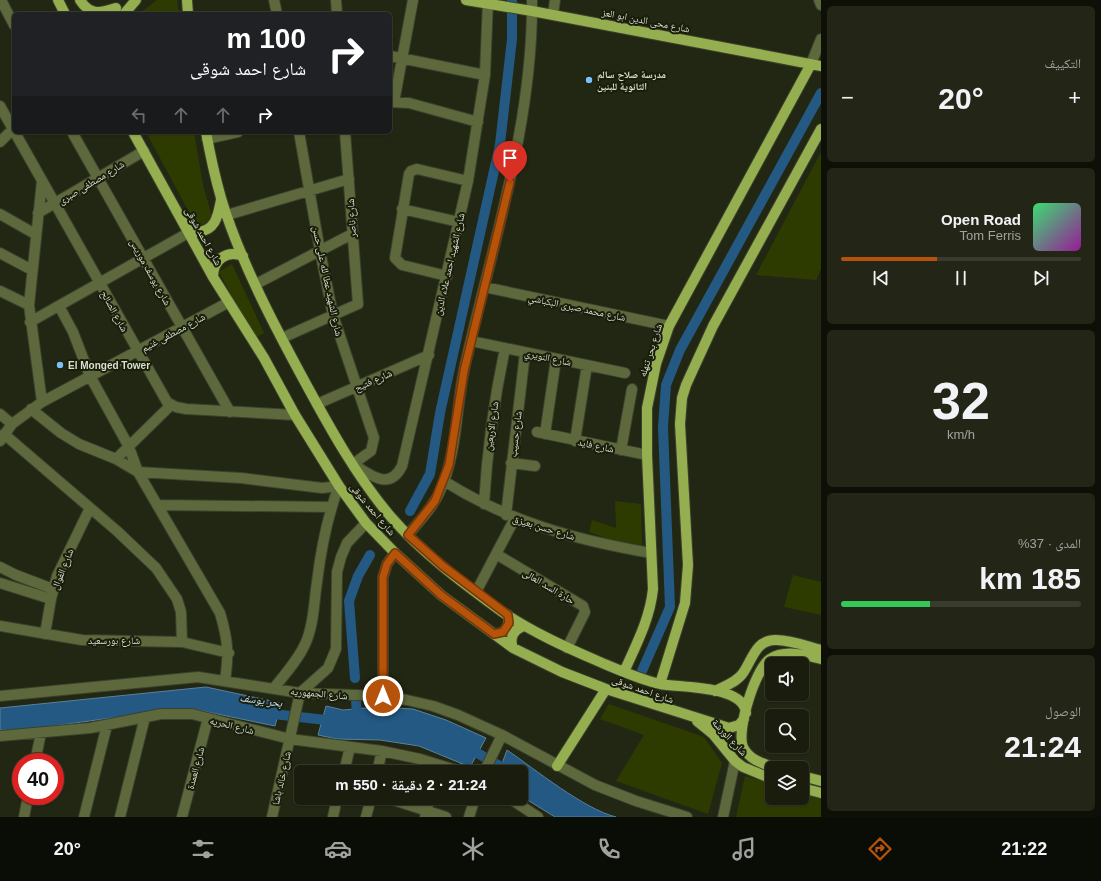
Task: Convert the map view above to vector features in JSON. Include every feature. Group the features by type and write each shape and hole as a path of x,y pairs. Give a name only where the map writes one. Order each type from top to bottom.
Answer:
{"main road":[{"path":"58,0 64,12"},
{"path":"80,0 87,9 94,12"},
{"path":"105,12 119,9 136,0"},
{"path":"187,0 188,12"},
{"name":"شارع محى الدين ابو العز","path":"466,0 488,2 501,6 553,14 816,65"},
{"name":"شارع بحر تنهله","path":"624,672 651,606 653,589 647,455 647,408 650,388 669,326 816,65"},
{"path":"660,684 681,620 687,588 688,565 680,424 686,385 713,326 821,130"},
{"name":"شارع احمد شوقى","path":"134,134 213,277 264,358 295,415 339,486 366,523 395,553 441,595 513,648 562,672 606,689 729,728 739,725 745,716 745,707 737,698 726,692 660,684 624,672 567,648 525,626 476,592 443,566 408,535 386,511 352,464 317,404 282,338 256,284 243,256 222,200 206,135"},
{"path":"187,230 197,232 211,228 217,220 222,200"},
{"path":"213,277 214,266 224,255 234,254 243,256"},
{"path":"494,634 506,630 509,623 508,615"},
{"path":"513,648 511,641 513,634 518,628 525,626"},
{"path":"714,691 736,680 743,674 758,647 768,641 784,641 821,650"},
{"path":"768,641 771,657"},
{"path":"775,657 792,653 821,659"},
{"name":"شارع الورشة","path":"765,665 759,672 741,732 744,749 759,762 765,764"},
{"path":"557,766 606,689"},
{"name":"شارع الورشة","path":"694,718 717,738 735,761 751,771 765,776"},
{"path":"809,778 821,781"},
{"path":"809,790 821,793"}],"street":[{"path":"1,0 12,21"},
{"path":"274,0 277,12"},
{"path":"336,0 337,12"},
{"path":"413,0 392,102 408,104 478,122"},
{"path":"408,535 435,501 449,465 458,403 471,341 514,167 525,100 532,0"},
{"path":"553,14 554,0"},
{"path":"819,0 821,5"},
{"name":"شارع الشهيد احمد علاء الدين","path":"352,464 380,480 391,478 400,472 429,355 468,181 485,75 488,2"},
{"path":"816,65 821,39"},
{"path":"392,56 485,75"},
{"name":"شارع الصالح","path":"1,108 12,127"},
{"path":"0,142 12,130"},
{"name":"شارع الصالح","path":"16,134 137,351 164,398 171,405"},
{"name":"شارع يوسف موريس","path":"73,134 230,412"},
{"path":"206,135 217,134"},
{"name":"شارع الشهيد عطا لله على حسن","path":"299,134 333,315 374,442 368,454 352,464"},
{"name":"شارع ناصر","path":"333,315 358,304 345,134"},
{"name":"شارع مصطفى صبرى","path":"38,212 144,151"},
{"path":"447,276 402,265 396,261 394,255 409,174 414,169 468,181"},
{"path":"228,216 349,179"},
{"path":"42,181 29,304 30,322 42,402"},
{"path":"402,209 459,222"},
{"path":"0,214 36,234"},
{"path":"30,322 99,283 187,230"},
{"path":"256,284 352,234"},
{"path":"0,253 32,270"},
{"name":"شارع محمد صبرى البكباشي","path":"484,287 669,326"},
{"path":"0,291 29,304"},
{"name":"شارع مصطفى غنيم","path":"2,438 12,424 42,402 229,302"},
{"path":"59,306 73,332 90,376 129,447 138,472 220,614 226,632 229,653 225,681"},
{"path":"282,338 333,315"},
{"name":"شارع النويري","path":"471,341 626,373"},
{"name":"شارع الاربعين","path":"484,504 491,422 505,348"},
{"name":"شارع حسيب","path":"510,516 511,463 525,353"},
{"name":"شارع فتيح","path":"317,404 429,355"},
{"name":"شارع فايد","path":"556,359 541,433 647,455"},
{"path":"575,441 587,365"},
{"path":"621,450 632,389"},
{"path":"116,459 171,405 186,409 295,415"},
{"path":"32,409 61,433 80,444 116,459 138,472 241,478 322,488 339,486 331,507 320,558 310,628 306,642 302,651 274,688"},
{"path":"0,414 12,424"},
{"path":"2,438 90,508 140,552 168,584 177,599 181,612 182,642"},
{"path":"511,463 535,466"},
{"name":"شارع حسن بعيزق","path":"444,481 484,504 510,516 581,538 651,553"},
{"path":"157,505 331,507"},
{"name":"شارع الفوال","path":"45,634 53,589 63,563 90,508"},
{"path":"476,592 496,554 510,516"},
{"path":"300,693 328,668 333,658 337,637 337,572 340,557 347,543 366,523"},
{"path":"383,696 383,577 387,564 395,553"},
{"name":"حارة السد العالى","path":"496,554 583,606 585,612 567,648"},
{"path":"0,567 16,575 53,589"},
{"path":"0,583 51,599"},
{"name":"شارع بورسعيد","path":"0,626 82,640 182,642 229,653"},
{"name":"شارع الجمهوريه","path":"0,696 198,677 300,693 383,696 433,706 502,735 557,766 610,791 687,817"},
{"name":"شارع خالد باشا","path":"272,817 300,693"},
{"name":"شارع الحريه","path":"0,736 41,733 107,725 145,717 192,714 290,739 382,751 429,765"},
{"path":"120,817 145,717"},
{"name":"شارع العمدة","path":"182,817 208,718"},
{"path":"84,817 107,725"},
{"path":"37,753 41,733"},
{"path":"487,765 502,735"},
{"path":"346,765 350,747"},
{"path":"379,765 382,751"},
{"path":"723,817 735,761"},
{"path":"24,817 26,805"},
{"path":"333,817 336,805"},
{"path":"366,817 369,805"},
{"path":"404,805 426,814 446,817"},
{"path":"469,817 472,805"},
{"path":"520,805 538,817"}],"green space":[{"path":"157,0 177,0 179,12 142,12"},
{"path":"147,134 194,134 203,185 213,220 197,227"},
{"path":"821,152 821,269 816,280 756,275"},
{"path":"232,264 264,333 255,338 219,272"},
{"path":"615,501 641,504 642,545 615,541 589,532 592,520 616,528"},
{"path":"793,575 821,582 821,615 784,607"},
{"path":"609,704 704,737 722,763 708,814 616,781 644,735 600,719"},
{"path":"745,776 765,782 765,805 809,805 809,795 821,799 821,817 736,817"}],"water":[{"path":"206,687 281,703 275,726 193,709 147,713 17,731 0,730 0,708"},
{"path":"326,706 343,710 378,707 413,709 446,720 486,738 471,765 465,765 419,746 380,740 337,739 318,735"},
{"path":"507,750 528,765 502,765"},
{"path":"528,765 575,798 603,813 616,817 555,817 528,800"}],"waterway":[{"path":"410,511 430,474 440,413 500,144 512,39 512,0"},
{"path":"642,671 670,607 663,427 666,385 680,350 821,93"},
{"path":"355,678 349,601 358,576 370,555"},
{"path":"356,698 357,722"},
{"name":"بحر يوسف","path":"265,713 334,721"},
{"name":"بحر يوسف","path":"467,747 498,765"}],"place":[{"name":"مدرسة صلاح سالم الثانوية للبنين","path":"589,80"},
{"name":"El Monged Tower","path":"60,365"}],"route":[{"path":"383,696 383,577 384,570 395,553 441,595 494,634 506,630 509,623 508,615 443,566 408,535 435,501 449,465 464,371 510,182"}]}
